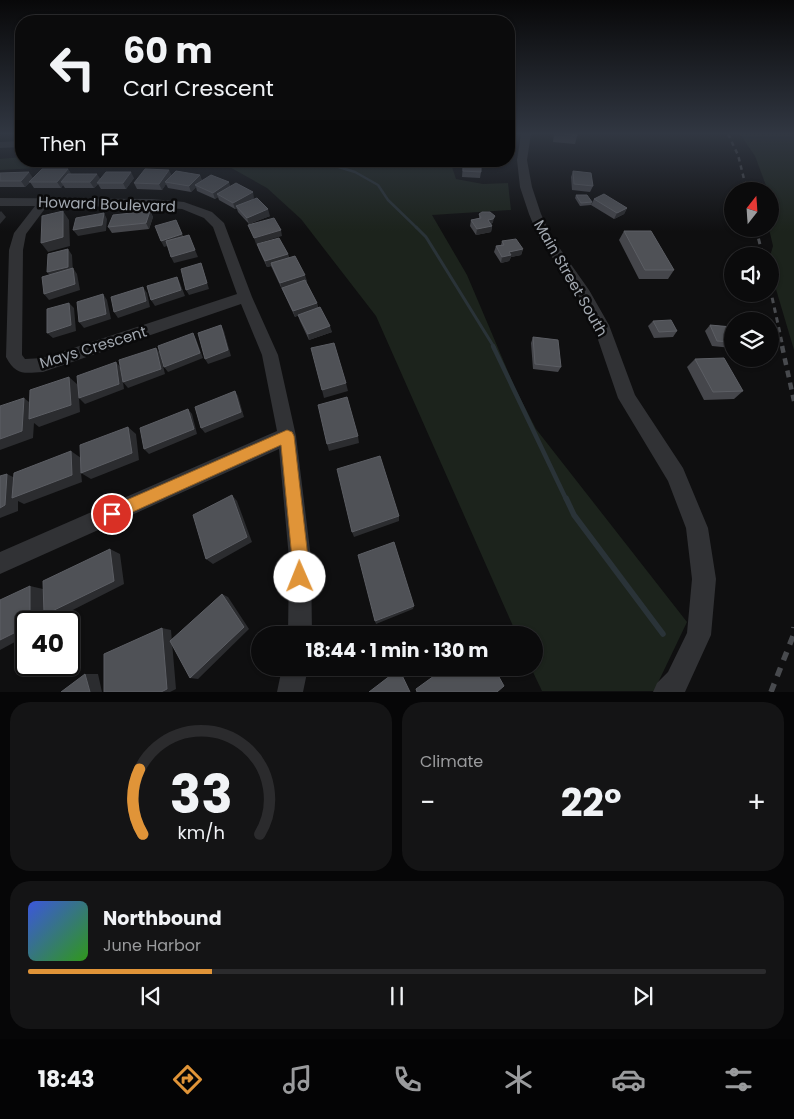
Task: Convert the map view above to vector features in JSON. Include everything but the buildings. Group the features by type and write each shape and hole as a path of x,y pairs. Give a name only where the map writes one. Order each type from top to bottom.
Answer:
{"street":[{"name":"Main Street South","path":"523,166 526,187 545,236 584,294 601,325 627,398 676,475 697,528 704,579 699,635 676,681 666,692"},
{"name":"Howard Boulevard","path":"0,202 152,203 184,206 208,215 219,226 245,297 270,355 287,436 300,558 300,626"},
{"name":"Mays Crescent","path":"44,202 20,233 16,250 14,356 21,366 43,365 245,297"},
{"path":"0,563 287,436"},
{"path":"290,692 293,676"}],"shaded area":[{"path":"0,166 57,167 0,170"},
{"path":"759,166 794,166 794,350 779,299 779,247 773,246 771,238 779,238 779,182 765,182"},
{"path":"230,167 452,167 456,179 483,184 508,183 511,210 432,215 467,275 515,388 536,429 687,622 654,691 542,691 535,676 543,676 543,626 513,626 376,316 301,219 267,188"}],"waterway":[{"path":"339,167 355,172 378,185 388,200 417,228"},
{"path":"417,228 426,237 494,347"},
{"path":"493,346 566,499"},
{"path":"566,498 574,515 663,634"}],"railway":[{"path":"741,166 745,182"},
{"path":"758,238 761,247"},
{"path":"773,302 783,347"},
{"path":"782,346 794,401"},
{"path":"771,692 793,636 794,627"}],"route":[{"path":"112,514 287,436 300,558 300,577"}]}
